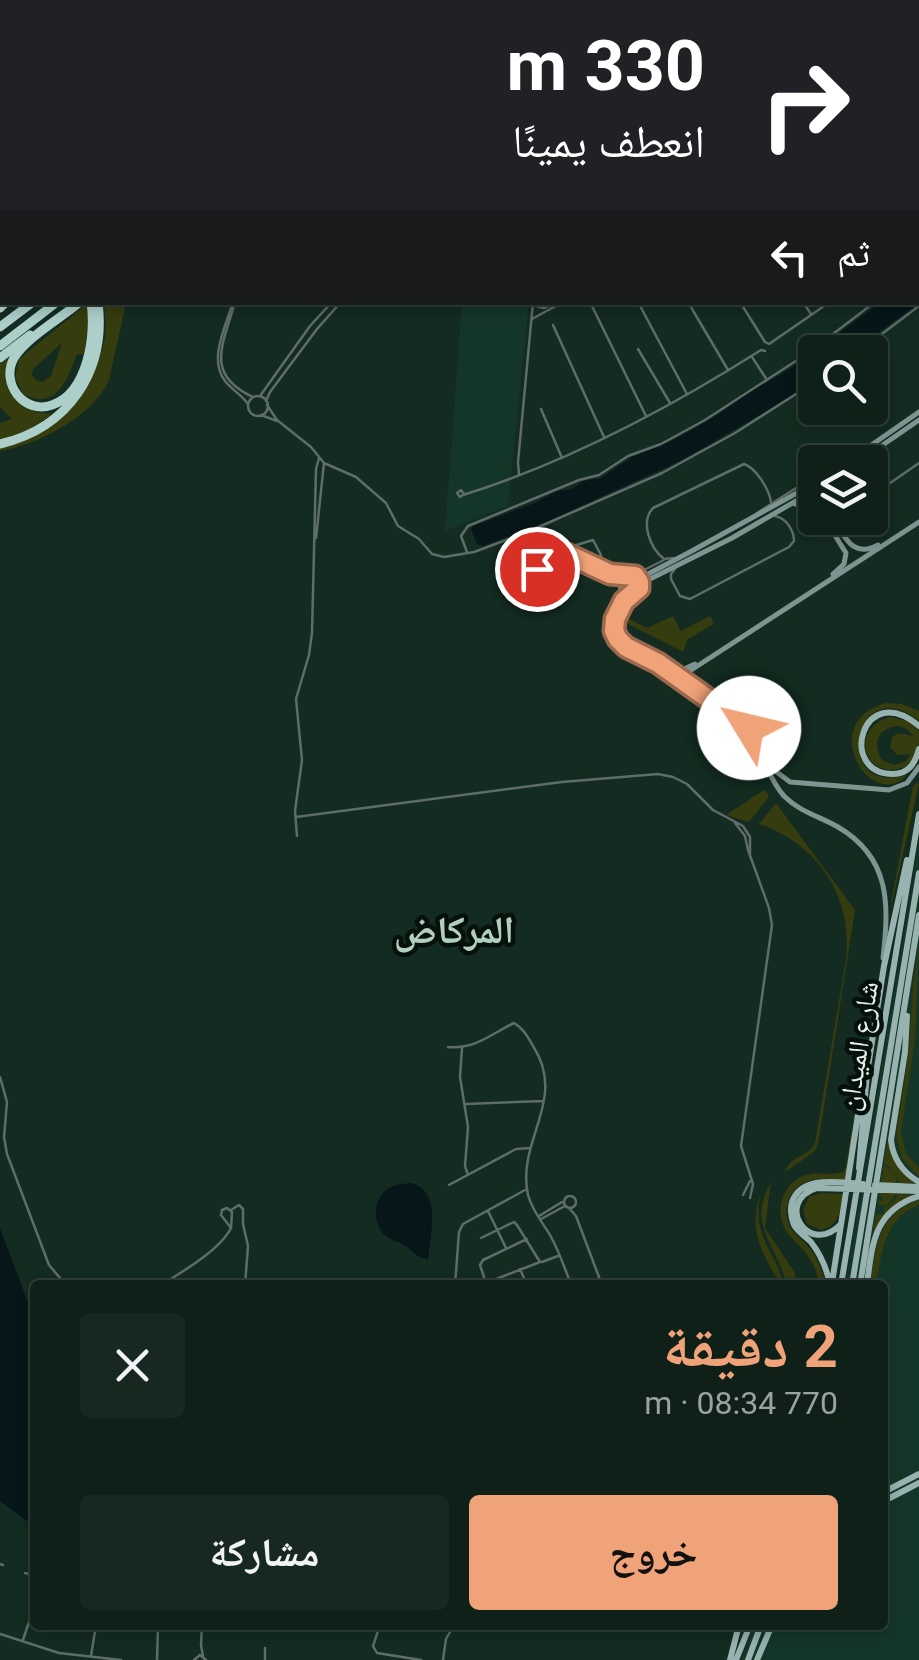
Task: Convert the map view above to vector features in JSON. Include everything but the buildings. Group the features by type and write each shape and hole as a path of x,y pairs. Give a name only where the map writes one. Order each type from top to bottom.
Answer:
{"highway":[{"path":"0,327 29,305"},
{"path":"0,346 54,305"},
{"path":"74,305 22,348 12,363 11,386 26,403 47,407 60,402 72,390 90,350 95,305"},
{"path":"0,358 74,305"},
{"path":"0,444 39,429 76,397 96,354 100,330 95,305"}],"main road":[{"path":"919,726 892,712 878,715 867,724 861,749 879,771 892,774 906,771 914,764 919,748"},
{"path":"861,1176 859,1156 868,1073 884,966 918,817"},
{"name":"شارع الميدان","path":"843,1280 918,817"},
{"name":"شارع الميدان","path":"860,1280 919,873"},
{"path":"860,1280 919,914"},
{"path":"907,990 906,1044 890,1136 893,1153 919,1189"},
{"path":"832,1280 862,1084 868,1073"},
{"path":"829,1280 819,1253 801,1229 796,1214 798,1202 806,1192 814,1188 919,1189"},
{"path":"861,1280 876,1233 886,1216 919,1189"},
{"path":"801,1229 824,1235 842,1223"},
{"path":"888,1490 919,1474"},
{"path":"888,1499 919,1483"},
{"path":"733,1660 739,1630"},
{"path":"733,1660 748,1630"},
{"path":"748,1660 759,1630"},
{"path":"757,1660 770,1630"}],"street":[{"path":"233,305 220,366 230,383 253,397 260,396 329,305"},
{"path":"233,305 218,353 218,367 251,413 280,422"},
{"path":"260,415 266,410 268,394 338,305"},
{"path":"519,476 532,305"},
{"path":"531,319 555,305"},
{"path":"591,305 646,417"},
{"path":"640,305 688,395"},
{"path":"690,305 728,371"},
{"path":"742,305 768,344 826,305"},
{"path":"805,305 812,315"},
{"path":"467,554 461,536 468,526 604,472 628,456 669,440 808,353 871,305"},
{"path":"881,335 919,306"},
{"path":"553,325 605,438"},
{"path":"638,348 671,404"},
{"path":"464,496 605,438 765,351"},
{"path":"752,356 766,380"},
{"path":"260,396 280,422 324,463 356,477 386,503 396,524 432,554 444,557 467,554 545,525 678,466 798,393"},
{"path":"248,404 253,397"},
{"path":"542,409 562,458"},
{"path":"875,445 919,412"},
{"path":"879,445 919,420"},
{"path":"318,510 319,458"},
{"path":"297,836 302,760 296,699 310,646 315,540 324,463"},
{"path":"888,484 919,463"},
{"path":"665,559 658,554 646,526 646,517 653,508 744,464 753,469 772,502"},
{"path":"754,518 772,502 798,492"},
{"path":"798,494 640,584 624,601 615,619 616,636 626,647 665,668 749,728 774,770 790,782 890,790 907,782 919,768"},
{"path":"546,559 567,554 610,574 635,576 652,572 773,515 798,499"},
{"path":"792,504 798,504"},
{"path":"692,555 670,574 683,598 692,598 791,546 794,538 787,522 773,515"},
{"path":"648,666 680,679 919,522"},
{"path":"820,587 842,567 846,556 835,535"},
{"path":"843,535 857,549 868,550 890,541"},
{"path":"567,554 573,546 592,539 613,570 641,570 665,559 692,555"},
{"path":"600,569 602,558"},
{"path":"610,574 630,594"},
{"path":"625,576 620,580 620,598 608,622 610,637 618,647 747,733 786,798 842,830 867,853 887,900 884,966"},
{"path":"635,576 640,584"},
{"path":"665,668 684,669 708,660"},
{"path":"680,679 682,690"},
{"path":"296,817 653,774 687,784 713,810 734,822 745,836 772,925 741,1146 753,1186 750,1198"},
{"path":"448,1047 484,1041 510,1024 518,1024 534,1046 546,1082 546,1101 531,1148 527,1190 569,1280"},
{"path":"462,1047 460,1078 468,1127 468,1175"},
{"path":"0,1077 8,1106 4,1137 7,1154 48,1262 61,1280"},
{"path":"464,1104 546,1101"},
{"path":"449,1184 516,1149 531,1148"},
{"path":"743,1196 751,1179"},
{"path":"455,1280 460,1228 487,1209 527,1190"},
{"path":"539,1218 572,1196 576,1200 576,1216 600,1280"},
{"path":"564,1200 576,1216"},
{"path":"168,1280 222,1241 231,1228 232,1210 238,1204 244,1209 248,1246 245,1280"},
{"path":"550,1212 576,1205"},
{"path":"231,1228 221,1212 226,1208 232,1210"},
{"path":"487,1209 506,1248"},
{"path":"481,1238 514,1222 540,1262"},
{"path":"485,1280 480,1265 483,1260 526,1239"},
{"path":"493,1280 559,1255"},
{"path":"520,1269 525,1280"},
{"path":"25,1573 30,1574"},
{"path":"22,1642 30,1619"},
{"path":"91,1658 95,1630"},
{"path":"156,1660 158,1630"},
{"path":"201,1645 193,1658 206,1659 202,1630"},
{"path":"378,1630 374,1651 418,1660"},
{"path":"443,1660 451,1630"},
{"path":"0,1634 72,1658 121,1660"},
{"path":"265,1660 266,1648"}],"shaded area":[{"path":"88,305 84,354 77,354 59,390 44,399 34,398 23,394 15,378 19,359","holes":["62,343 51,376 42,382 32,375 33,369"]},
{"path":"104,305 126,305 109,380 102,393 63,427 0,451 55,423 75,404 96,368 106,327"},
{"path":"462,305 529,305 508,506 445,531"},
{"path":"877,305 916,305 875,335 836,335"},
{"path":"11,356 8,378 16,397 31,410 54,413 27,431 0,440 0,423 12,419 0,407 0,364"},
{"path":"798,363 798,391 682,460 548,521 483,546 477,544 473,526 557,491 601,478 632,457 674,440 719,414"},
{"path":"624,616 647,628 673,616 681,631 710,616 714,624 688,639 683,652 622,621"},
{"path":"886,703 919,711 919,721 897,709 879,710 866,721 859,737 859,754 867,769 882,777 907,775 893,784 879,783 866,774 856,761 852,744 854,728 865,713"},
{"path":"890,717 908,721 919,731 913,763 884,769 874,763 865,744 876,724","holes":["892,727 907,729 913,736 895,735 890,747 897,755 911,754 906,761 894,765 882,760 877,748 882,733"]},
{"path":"919,784 892,903 913,786"},
{"path":"764,790 769,797 749,822 726,815"},
{"path":"776,803 855,910 818,1145 785,1172 791,1162 815,1143 847,936 837,894 814,859 780,833 759,824"},
{"path":"919,844 919,1660 741,1660 752,1630 888,1630 888,1280 846,1280"},
{"path":"919,947 915,1039 901,1133 906,1153 919,1168 919,1177 902,1158 896,1136"},
{"path":"853,1134 847,1180 806,1182 794,1191 788,1203 789,1224 812,1252 824,1280 818,1280 809,1258 782,1223 782,1199 803,1176 843,1172"},
{"path":"888,1139 891,1153 916,1183 903,1183 903,1195 912,1195 889,1211 872,1234 876,1215 884,1214 884,1208 895,1199 899,1190 896,1175 894,1196 885,1206 878,1205 883,1198 879,1196 884,1165 896,1174 884,1163"},
{"path":"771,1182 765,1228 795,1273 795,1280 785,1280 766,1235 762,1223 764,1197"},
{"path":"410,1183 427,1194 431,1204 428,1260 387,1237 376,1219 379,1200 386,1190"},
{"path":"760,1194 759,1222 782,1280 774,1274 759,1242 757,1207"},
{"path":"843,1194 836,1221 821,1230 807,1224 803,1210 809,1197"},
{"path":"919,1200 919,1205 898,1218 883,1249 877,1280 871,1280 881,1234 894,1214"},
{"path":"0,1228 30,1304 30,1523 0,1501"}],"district":[{"name":"المركاض","path":"454,930"}],"route":[{"path":"537,569 530,574 526,567 554,555 570,554 610,574 635,576 639,588 624,601 615,619 618,639 749,728"}]}
